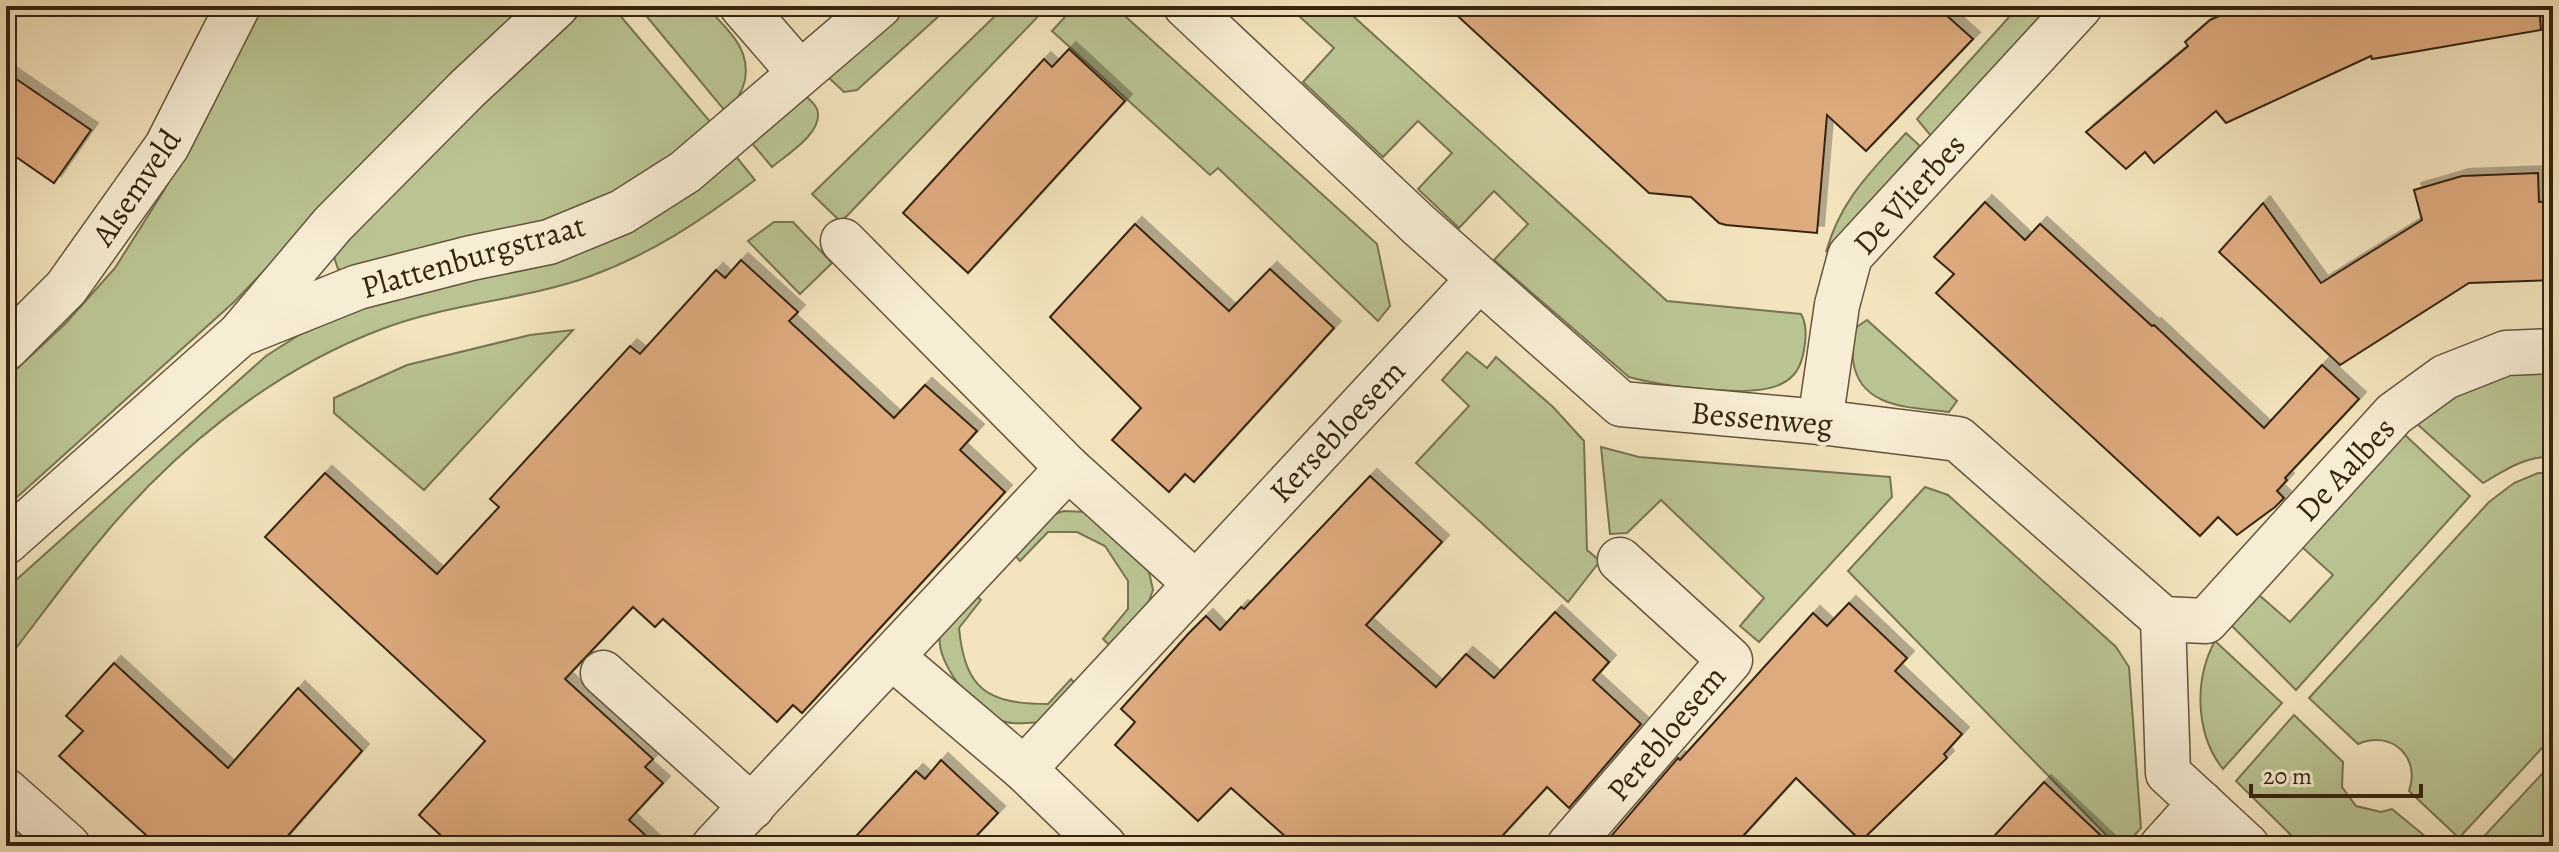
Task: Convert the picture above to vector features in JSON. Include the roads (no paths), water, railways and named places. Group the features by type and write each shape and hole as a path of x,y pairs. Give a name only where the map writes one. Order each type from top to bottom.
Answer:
{"street":[{"name":"Alsemveld","path":"6,348 66,288 167,146 238,6"},
{"name":"Plattenburgstraat","path":"6,542 240,334 333,224 467,89 556,6"},
{"path":"742,6 800,73"},
{"name":"Plattenburgstraat","path":"240,334 358,287 549,242 622,212 685,172 879,6"},
{"name":"Bessenweg","path":"1186,6 1343,155 1621,404 1820,422 1958,439 2163,619"},
{"name":"De Vlierbes","path":"1820,422 1837,305 1850,256 2080,6"},
{"path":"843,241 1068,468 1195,583"},
{"name":"Kersebloesem","path":"1024,769 1479,279"},
{"name":"De Aalbes","path":"2163,619 2206,621 2394,414 2445,377 2506,353 2553,351"},
{"path":"714,846 1068,468"},
{"name":"Perebloesem","path":"1569,846 1730,660 1620,560"},
{"path":"2163,619 2168,773 2247,846"},
{"path":"892,657 1024,769 1104,846"},
{"path":"603,673 752,807"},
{"path":"6,791 68,846"},
{"path":"2162,846 2201,803"}]}
